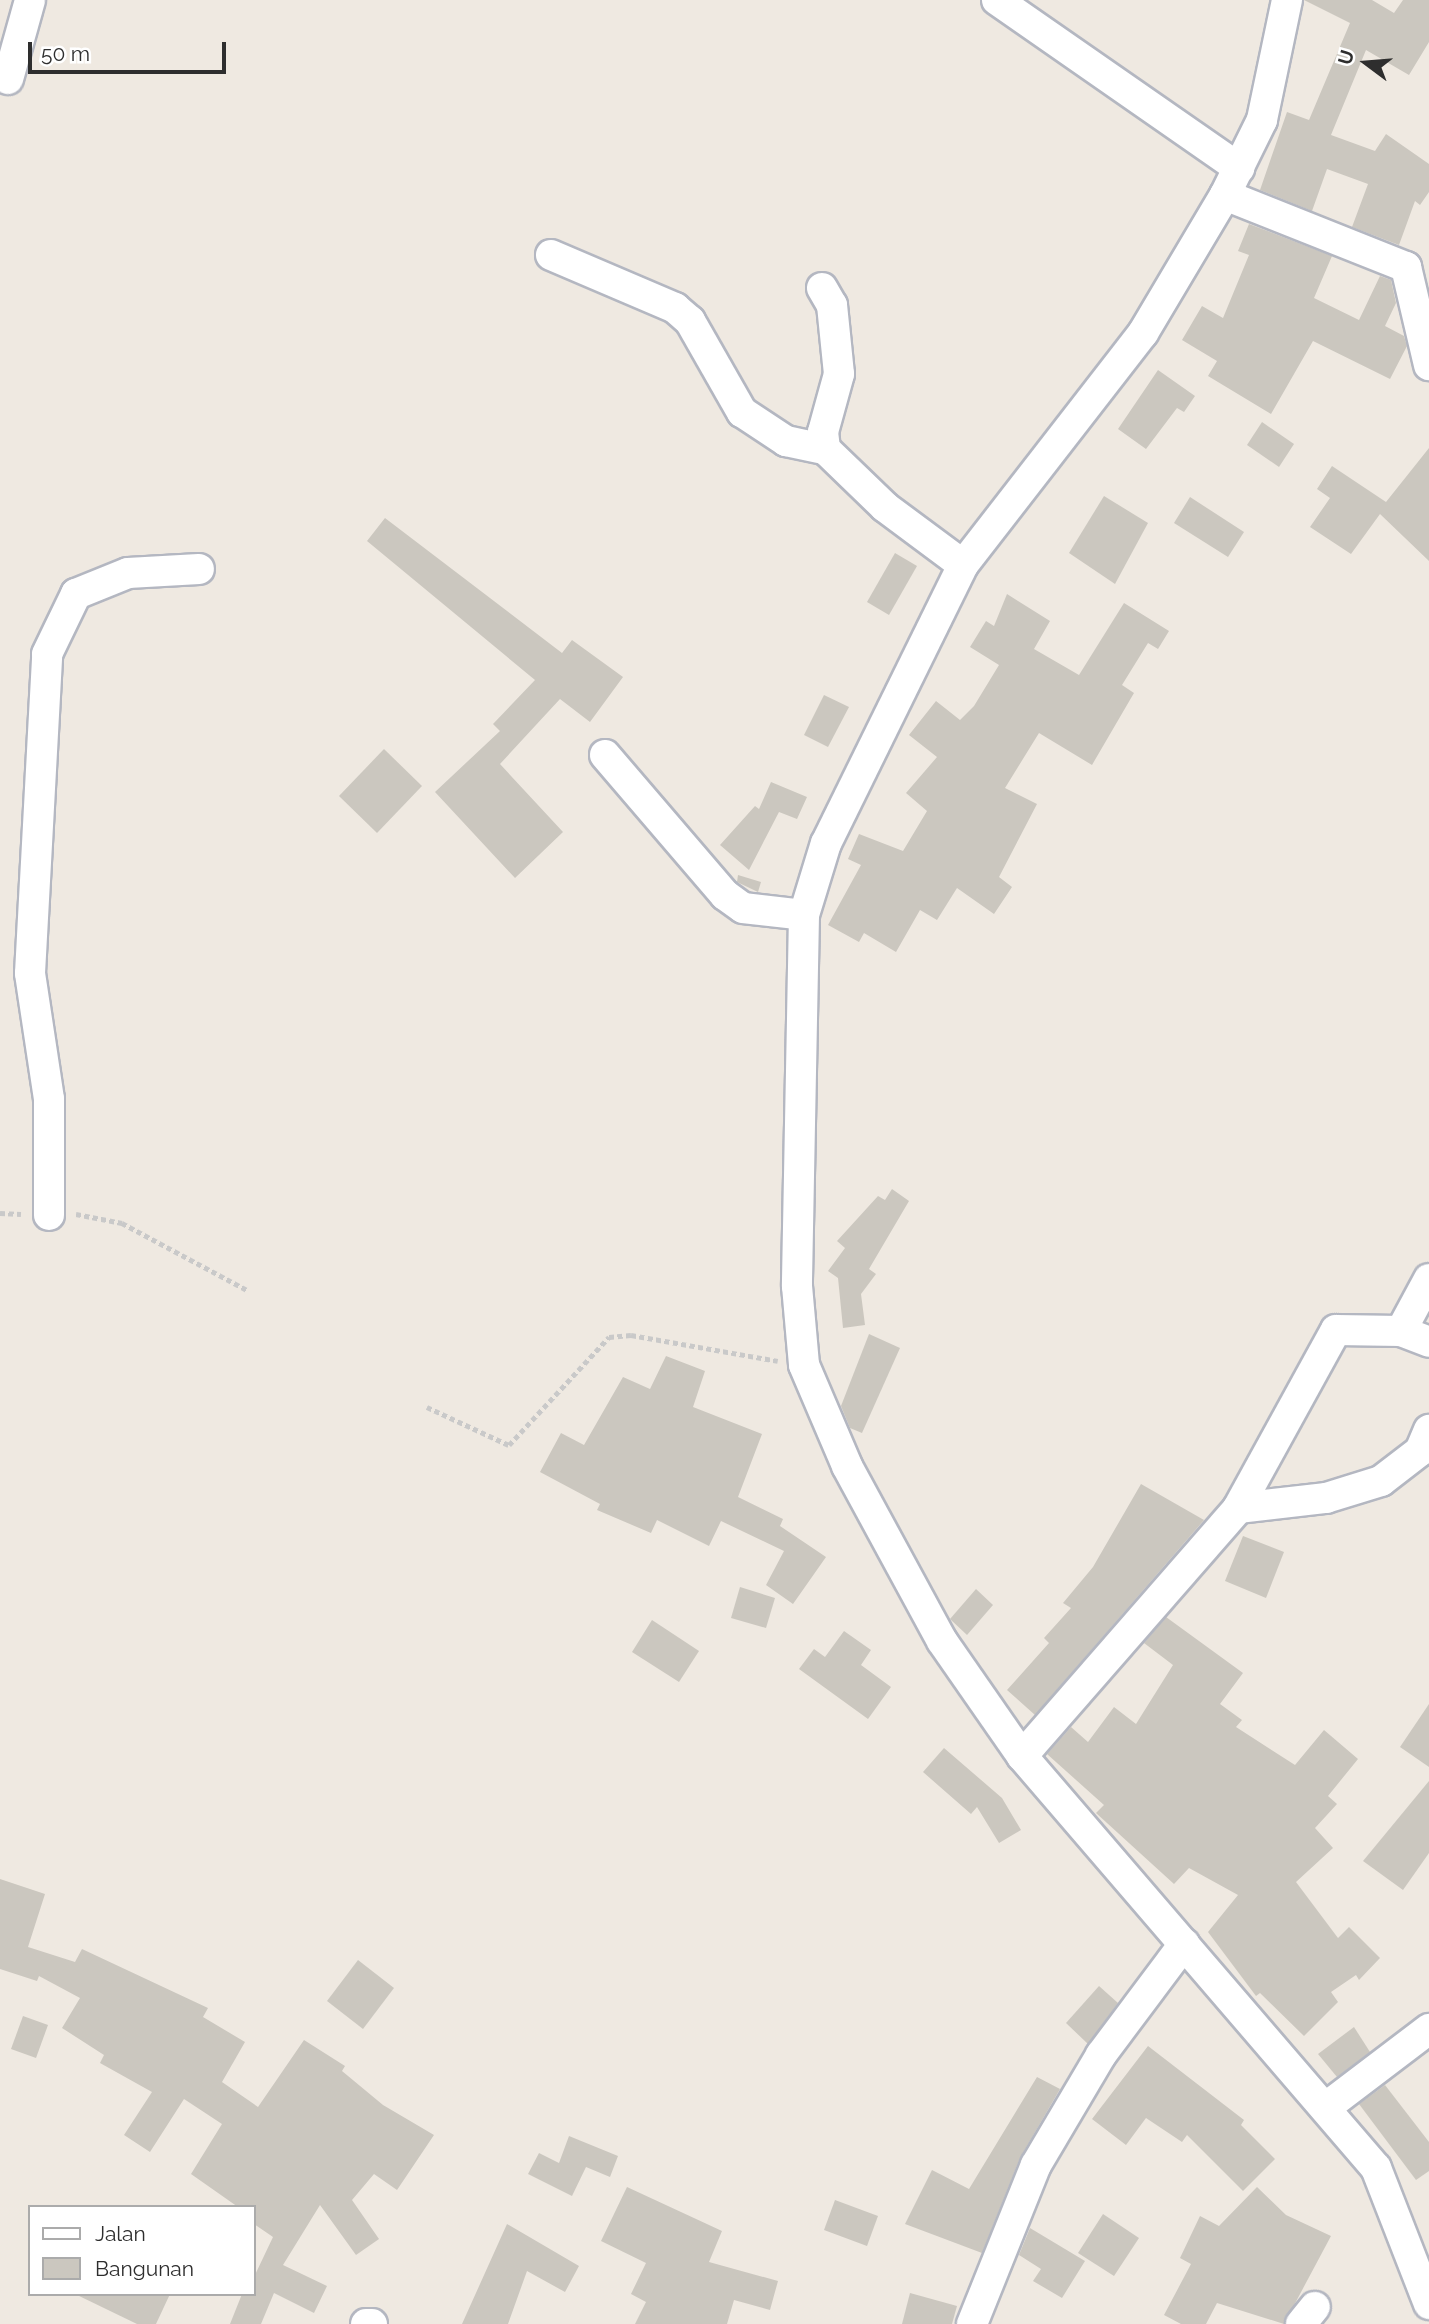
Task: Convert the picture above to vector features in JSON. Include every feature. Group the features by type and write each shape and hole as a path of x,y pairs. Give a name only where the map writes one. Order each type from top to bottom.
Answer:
{"street":[{"path":"8,79 30,0"},
{"path":"998,0 1239,168"},
{"path":"1287,0 1262,120 1225,195 1143,333 951,557 791,915 795,1167 804,1365 847,1466 942,1641 1022,1756 1376,2168 1429,2304"},
{"path":"1225,195 1406,267 1429,365"},
{"path":"551,255 675,308 690,320 742,412 786,441 825,449 885,507 951,557"},
{"path":"822,288 832,305 839,374 823,432 825,449"},
{"path":"49,1214 49,1099 30,972 47,654 76,594 128,573 199,569"},
{"path":"605,755 714,884 743,908 791,915"},
{"path":"1401,1331 1429,1279"},
{"path":"1022,1756 1238,1508 1304,1394 1327,1338 1348,1326 1401,1331 1429,1342"},
{"path":"1238,1508 1326,1498 1381,1481 1419,1451 1429,1430"},
{"path":"972,2324 1036,2165 1101,2055 1184,1944"},
{"path":"1325,2108 1429,2029"},
{"path":"366,2324 372,2324"}],"path":[{"path":"0,1213 85,1213 122,1223 249,1291"},
{"path":"427,1408 509,1445 609,1337 631,1335 804,1365"}],"building":[{"path":"1304,0 1372,0 1394,13 1403,0 1429,0 1429,42 1409,75 1366,50 1331,135 1375,151 1386,134 1429,164 1429,192 1420,205 1415,201 1399,245 1352,227 1368,184 1327,169 1312,211 1260,190 1287,112 1309,120 1350,23"},
{"path":"1249,224 1332,256 1314,298 1359,320 1380,276 1391,280 1396,303 1385,326 1404,336 1407,346 1390,379 1313,341 1271,414 1208,376 1217,361 1182,340 1202,306 1223,318 1249,255 1238,251"},
{"path":"1158,370 1195,396 1184,412 1177,408 1146,449 1118,429"},
{"path":"1262,422 1294,444 1279,467 1247,445"},
{"path":"1429,448 1429,561 1380,514 1351,554 1310,527 1330,498 1317,489 1332,466 1386,502"},
{"path":"1104,496 1148,523 1115,584 1069,553"},
{"path":"1190,497 1244,532 1228,557 1174,523"},
{"path":"385,518 562,653 572,640 623,677 590,722 560,699 500,764 563,832 515,878 435,792 500,731 493,724 535,680 367,541"},
{"path":"895,553 917,566 889,615 867,602"},
{"path":"1007,594 1050,621 1034,649 1079,675 1124,603 1169,631 1158,649 1148,643 1122,685 1134,693 1092,765 1039,733 1005,788 1037,804 999,877 1012,887 994,914 957,888 937,920 920,910 896,952 864,933 859,942 828,925 861,865 848,859 859,834 903,851 927,811 906,793 937,757 909,735 936,701 960,720 974,706 999,665 970,647 986,621 994,626"},
{"path":"824,695 849,707 828,747 804,735"},
{"path":"384,749 422,786 377,833 339,796"},
{"path":"771,782 807,797 797,819 779,812 749,870 720,845 755,806 759,809"},
{"path":"738,875 761,882 758,892 737,882"},
{"path":"892,1189 909,1201 869,1269 876,1274 861,1294 865,1325 843,1328 838,1278 828,1271 845,1248 837,1241 878,1196 885,1200"},
{"path":"869,1334 900,1348 862,1433 850,1428 841,1406"},
{"path":"666,1356 705,1371 693,1407 762,1434 738,1497 783,1519 780,1526 826,1557 793,1604 766,1585 784,1551 721,1521 709,1546 657,1520 651,1533 597,1510 600,1504 540,1472 561,1433 584,1445 623,1377 650,1389"},
{"path":"1141,1484 1204,1520 1035,1715 1007,1690 1049,1643 1044,1638 1071,1608 1063,1603 1093,1567"},
{"path":"1243,1536 1284,1552 1266,1598 1225,1581"},
{"path":"740,1587 775,1598 766,1628 731,1618"},
{"path":"976,1589 993,1605 967,1635 950,1619"},
{"path":"1166,1617 1243,1673 1220,1704 1242,1720 1236,1727 1295,1765 1324,1730 1358,1759 1328,1796 1337,1804 1315,1828 1333,1848 1296,1882 1338,1938 1349,1927 1380,1958 1359,1980 1356,1975 1331,1992 1338,2002 1304,2036 1260,1993 1256,1996 1208,1932 1238,1895 1189,1868 1174,1884 1096,1813 1104,1805 1047,1754 1071,1727 1088,1742 1114,1707 1136,1724 1173,1665 1144,1643"},
{"path":"652,1620 699,1651 679,1682 632,1652"},
{"path":"844,1631 871,1650 861,1665 891,1687 868,1719 799,1669 814,1649 825,1657"},
{"path":"1429,1704 1429,1767 1400,1747"},
{"path":"944,1748 1002,1798 1021,1830 999,1843 977,1807 971,1814 923,1772"},
{"path":"1429,1781 1429,1853 1403,1890 1363,1861"},
{"path":"0,1879 45,1894 28,1947 75,1962 82,1949 208,2008 203,2017 245,2042 222,2082 258,2107 304,2040 345,2066 342,2071 383,2105 434,2135 397,2190 374,2174 352,2200 379,2239 356,2255 320,2205 283,2265 327,2286 314,2313 274,2293 261,2324 230,2324 241,2296 256,2296 256,2273 273,2237 256,2225 256,2205 235,2205 191,2174 222,2124 184,2099 150,2152 124,2135 152,2092 100,2063 104,2055 62,2028 80,1998 39,1976 37,1981 0,1969"},
{"path":"358,1960 394,1988 363,2029 327,2001"},
{"path":"1099,1986 1118,2003 1088,2044 1066,2023"},
{"path":"23,2016 48,2025 36,2058 11,2049"},
{"path":"1354,2027 1370,2052 1337,2077 1318,2054"},
{"path":"1148,2046 1244,2120 1241,2125 1275,2159 1243,2191 1187,2135 1182,2142 1146,2118 1126,2145 1092,2119"},
{"path":"1037,2077 1060,2089 1020,2158 982,2253 905,2224 932,2170 969,2189"},
{"path":"1385,2085 1429,2142 1429,2171 1416,2180 1359,2104"},
{"path":"569,2136 618,2156 610,2177 586,2167 572,2196 528,2174 539,2153 559,2163"},
{"path":"627,2187 722,2231 709,2262 778,2281 770,2310 734,2300 727,2324 635,2324 646,2302 631,2294 646,2263 601,2241"},
{"path":"1257,2187 1286,2215 1331,2236 1284,2324 1217,2303 1206,2324 1181,2324 1164,2315 1191,2264 1180,2258 1200,2216 1219,2226"},
{"path":"835,2200 878,2216 867,2246 824,2230"},
{"path":"1103,2214 1139,2238 1114,2276 1078,2253"},
{"path":"507,2224 579,2266 565,2292 527,2271 508,2324 462,2324"},
{"path":"1030,2228 1085,2261 1062,2298 1033,2281 1041,2269 1019,2255"},
{"path":"910,2293 957,2306 952,2324 902,2324"},
{"path":"79,2296 169,2296 156,2324 137,2324"}]}
